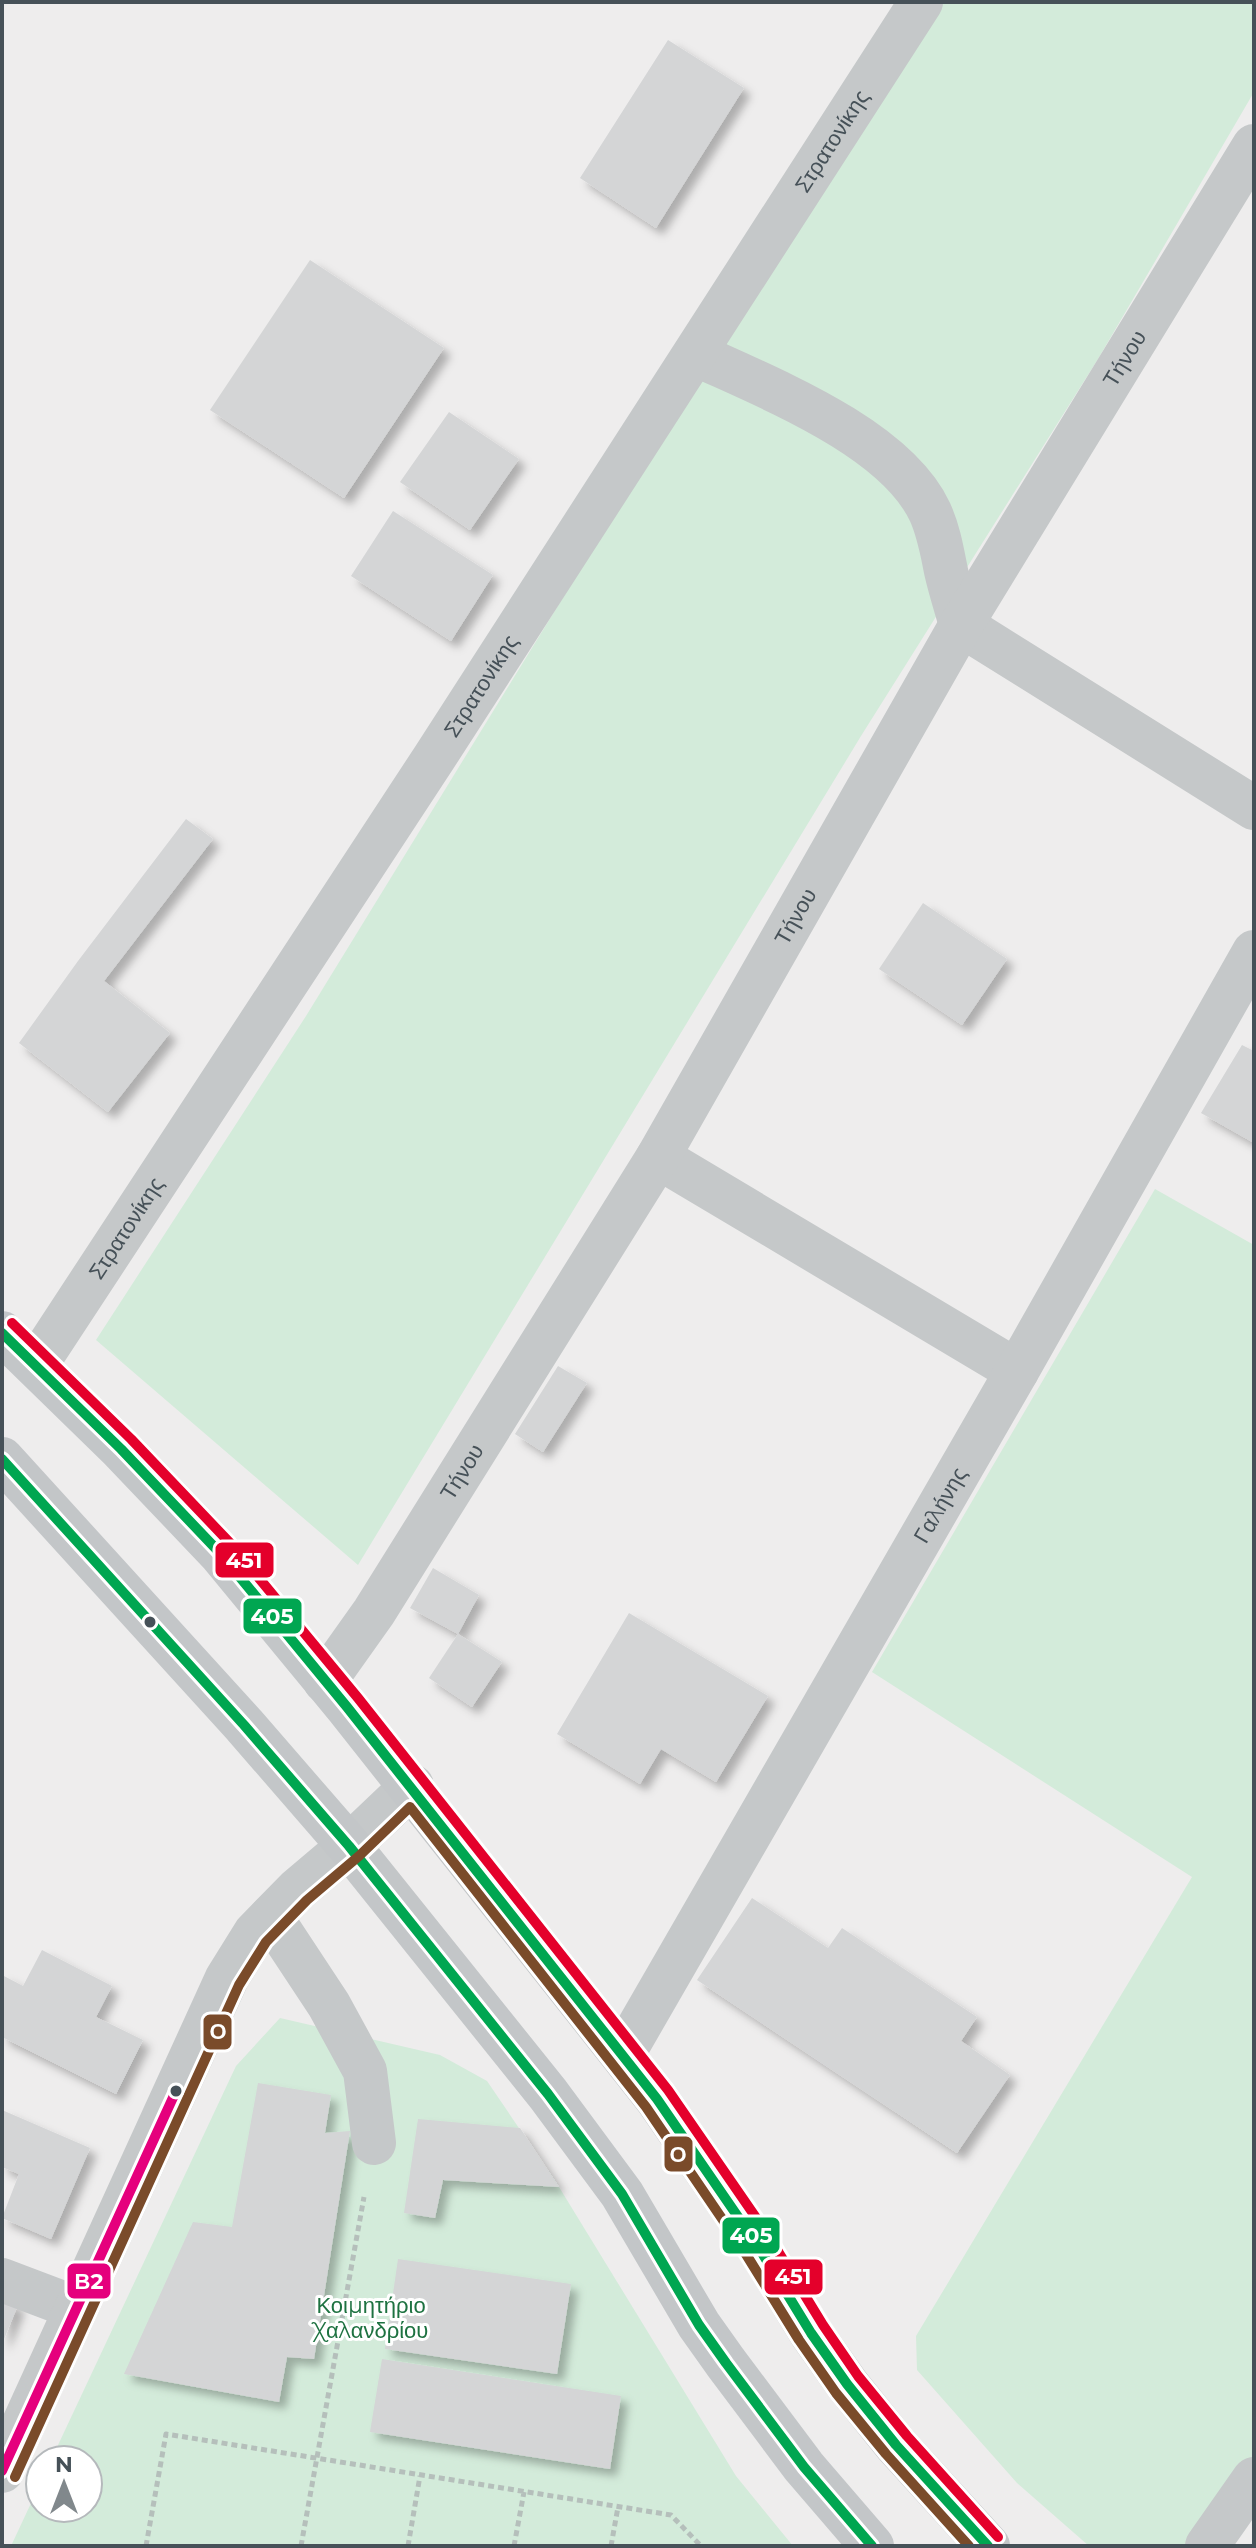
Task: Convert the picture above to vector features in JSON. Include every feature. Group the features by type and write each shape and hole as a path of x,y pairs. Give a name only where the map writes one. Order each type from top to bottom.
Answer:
{"main road":[{"path":"2,1333 220,1553 412,1786 623,2054 748,2231 811,2333 847,2384 896,2445 988,2546"},
{"path":"2,1459 244,1725 349,1846 585,2143 622,2194 699,2325 726,2363 804,2467 872,2546"}],"street":[{"name":"Στρατονίκης","path":"36,1365 921,2"},
{"name":"Τήνου","path":"325,1681 374,1612 658,1157 961,625 1247,173"},
{"path":"695,354 780,394 888,457 913,485 929,511 942,544 961,625 1254,808"},
{"name":"Γαλήνης","path":"623,2054 1017,1371 1254,952"},
{"path":"658,1157 1017,1371"},
{"path":"2,2471 227,1978 255,1933 297,1890 412,1786"},
{"path":"271,1917 329,2005 365,2071 374,2143"},
{"path":"2,2280 76,2308"},
{"path":"1207,2546 1254,2479"}],"path":[{"path":"301,2546 374,2143"},
{"path":"146,2546 166,2434 671,2515 701,2546"},
{"path":"408,2546 420,2476"},
{"path":"514,2546 524,2492"},
{"path":"611,2546 618,2507"}],"green space":[{"path":"944,2 1254,2 1254,92 1098,359 861,736 358,1565 96,1340 306,1016 613,516"},
{"path":"1155,1189 1254,1245 1254,2504 1220,2546 1089,2546 1017,2483 917,2370 916,2336 1192,1877 872,1672"},
{"name":"Κοιμητήριο Χαλανδρίου","path":"280,2018 440,2055 487,2081 559,2187 736,2476 793,2546 11,2546 24,2518 24,2524 104,2524 104,2444 59,2444 236,2066"}],"building":[{"path":"668,40 744,88 656,228 580,178"},
{"path":"310,260 444,348 344,498 210,410"},
{"path":"449,412 519,459 470,530 400,482"},
{"path":"393,511 493,575 451,641 351,576"},
{"path":"186,819 213,839 104,981 170,1033 108,1112 19,1043"},
{"path":"923,903 1007,959 962,1025 879,969"},
{"path":"1242,1045 1254,1051 1254,1143 1201,1113"},
{"path":"558,1366 587,1383 543,1452 515,1434"},
{"path":"433,1568 479,1595 458,1634 410,1608"},
{"path":"629,1613 768,1696 716,1782 661,1749 640,1784 557,1734"},
{"path":"458,1634 502,1662 472,1707 429,1678"},
{"path":"752,1898 828,1948 842,1928 977,2017 961,2041 1010,2075 957,2153 697,1980"},
{"path":"42,1950 112,1986 96,2017 143,2040 116,2094 2,2037 2,1975 23,1986"},
{"path":"258,2083 331,2095 325,2133 350,2131 314,2359 287,2357 279,2402 124,2374 193,2222 232,2227"},
{"path":"2,2110 90,2148 51,2239 2,2218 19,2174 2,2167"},
{"path":"418,2119 520,2128 559,2187 443,2180 435,2218 404,2213"},
{"path":"398,2259 571,2284 557,2374 385,2349"},
{"path":"2,2298 18,2305 2,2344"},
{"path":"382,2359 621,2396 610,2469 370,2432"}],"transit line":[{"name":"451","path":"12,1323 131,1439 230,1543 358,1698 668,2090 768,2235 858,2376 998,2537"},
{"name":"405","path":"2,1333 121,1449 220,1553 347,1707 657,2099 756,2243 811,2333 847,2384 896,2445 988,2546"},
{"name":"405","path":"2,1459 244,1725 349,1846 548,2094 622,2194 699,2325 726,2363 804,2467 872,2546"},
{"name":"Ο","path":"15,2477 239,1985 266,1942 307,1900 410,1807 646,2107 836,2393 969,2546"},
{"name":"Β2","path":"2,2471 176,2091"}]}
